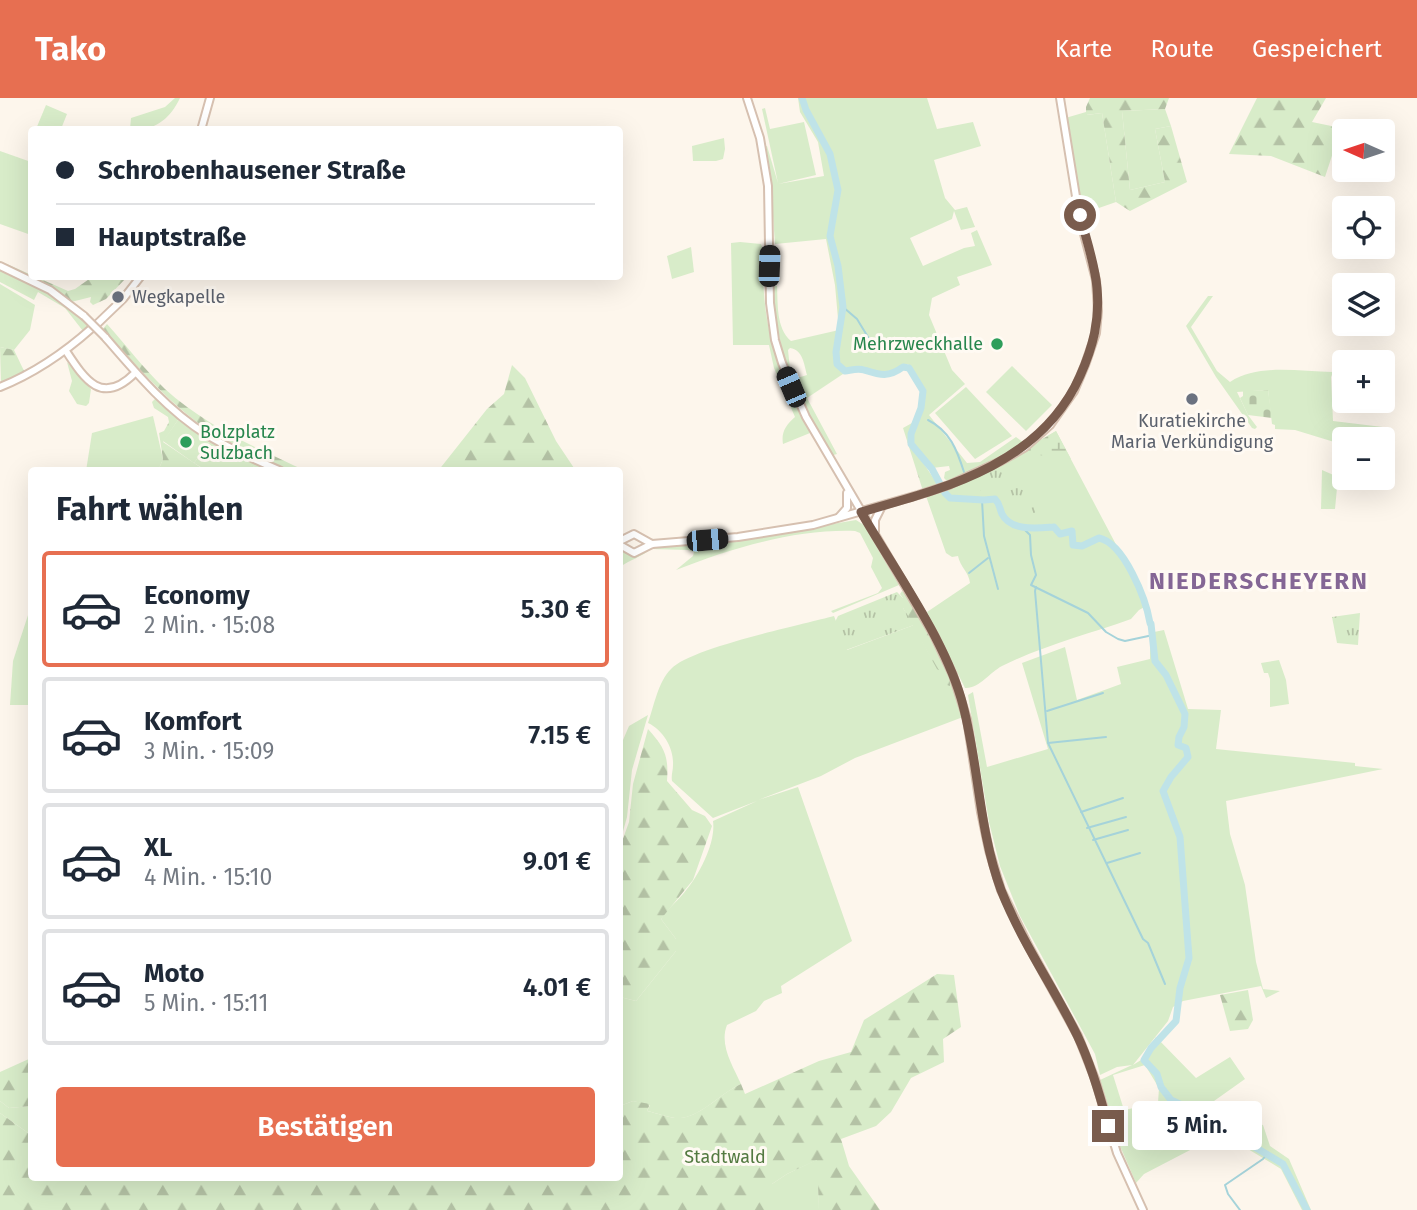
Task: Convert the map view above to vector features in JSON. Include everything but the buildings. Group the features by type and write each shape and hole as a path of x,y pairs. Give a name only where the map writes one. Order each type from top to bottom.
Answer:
{"main road":[{"path":"202,126 210,98"},
{"path":"747,98 760,138 768,186 769,286 775,340 782,363 798,402 934,635 953,675 968,726 981,812 1001,890 1078,1037 1095,1079 1117,1153 1143,1210"},
{"path":"652,544 634,534 623,543 632,553 652,544 750,536 836,519 882,506 948,485 1011,456 1050,425 1074,391 1093,342 1098,311 1096,280 1077,202 1060,98"},
{"path":"0,266 28,279"},
{"path":"29,280 50,290 84,316 135,373 179,415 206,435 273,467"},
{"path":"0,387 27,376 66,351 123,299 138,280"},
{"path":"66,351 85,379 96,387 115,387 135,373"},
{"path":"836,519 846,508 846,488"},
{"path":"875,535 875,520 882,506"},
{"path":"641,549 642,538"}],"green space":[{"path":"175,98 180,98 166,118 154,126 130,126 131,118 165,107"},
{"path":"798,98 927,98 937,129 973,122 981,146 934,160 945,198 955,210 967,207 975,227 961,230 954,211 952,219 910,238 923,266 975,246 971,233 977,230 992,265 957,277 960,285 932,298 929,315 952,370 965,384 929,415 967,463 980,462 1016,437 1024,443 1000,459 947,481 944,478 945,472 950,470 949,466 932,468 913,445 912,434 925,390 921,391 921,385 908,364 885,373 855,366 807,398 837,454 830,456 814,428 790,371 794,379 807,375 804,362 798,352 790,348 790,369 785,365 775,315 773,286 777,286 780,323 791,341 839,330 835,285 826,239 775,244 771,188 763,147 767,146 778,183 762,109 765,108 770,129 804,122 816,175 778,184 824,176 818,142 800,112"},
{"path":"1090,98 1169,98 1165,109 1122,111 1130,190 1165,182 1155,129 1171,126 1187,182 1130,211 1116,202 1102,113 1086,115"},
{"path":"1257,98 1326,98 1312,122 1332,126 1332,156 1325,177 1271,156 1229,154"},
{"path":"46,105 67,114 62,126 37,126"},
{"path":"1165,109 1171,126 1155,129 1165,182 1130,190 1122,111"},
{"path":"1086,112 1087,115 1102,113 1116,202 1079,215 1062,119"},
{"path":"724,138 723,159 693,161 692,146"},
{"path":"0,151 28,161 28,234 0,224"},
{"path":"731,243 761,244 765,301 773,345 779,367 810,433 783,444 785,429 795,417 774,368 769,345 733,345"},
{"path":"691,247 694,272 672,279 667,256"},
{"path":"0,263 28,273 28,276"},
{"path":"0,268 47,292 90,326 83,331 65,308 38,292 34,300 0,282"},
{"path":"35,280 43,280 68,291 88,280 124,280 106,299 93,305 90,302 91,297 71,302"},
{"path":"0,284 35,305 30,330 14,350 0,347"},
{"path":"1208,296 1213,296 1191,327 1217,371 1230,382 1241,376 1266,370 1332,372 1333,421 1383,427 1332,427 1332,441 1295,430 1275,429 1268,390 1237,392 1257,427 1252,428 1216,377 1186,326"},
{"path":"107,324 165,389 197,414 232,435 297,467 280,467 270,463 206,429 153,383 102,330"},
{"path":"0,347 14,350 25,373 1,384"},
{"path":"67,362 91,389 86,406 77,404 69,391 72,381"},
{"path":"512,365 525,378 556,441 573,467 441,467 487,409 504,394"},
{"path":"1012,366 1052,405 1026,431 986,392"},
{"path":"966,387 1012,436 975,459 935,413"},
{"path":"1268,390 1272,418 1248,415 1240,398 1243,391"},
{"path":"156,398 178,416 267,467 256,467 238,459 211,444 178,420 163,442 200,467 160,467 163,459 159,433 164,431 169,422 168,417 154,408 152,402"},
{"path":"153,416 163,459 160,467 87,467 92,433"},
{"path":"916,416 910,443 938,485 923,491 903,428 912,423"},
{"name":"Bolzplatz Sulzbach","path":"178,420 209,442 194,463 163,441"},
{"path":"1056,431 1148,605 1131,619 1017,659 997,669 975,686 965,688 927,612 970,583 958,556 952,557 946,553 926,496 989,470"},
{"path":"1056,431 1071,459 1023,456 1019,453"},
{"path":"209,442 255,467 200,467 194,463"},
{"path":"1009,461 1037,481 1035,524 1003,502 982,494 977,479"},
{"path":"1322,470 1332,474 1332,490 1337,490 1335,509 1321,509"},
{"path":"856,520 864,525 899,585 833,613 831,611 878,593 882,588 871,567 873,558 860,533 855,531 810,533 764,542 719,554 676,570 693,556 694,552 651,549 623,565 623,549 634,556 652,547 744,539"},
{"path":"902,591 935,640 946,665 950,686 947,685 945,675 937,669 903,608 900,594"},
{"path":"897,592 903,598 903,608 914,625 846,650 835,622 838,616"},
{"path":"1360,613 1358,645 1337,643 1332,617"},
{"path":"28,615 28,705 10,705 13,661"},
{"path":"834,616 847,650 914,625 935,663 945,674 951,676 963,717 855,758 821,776 758,800 798,787 852,941 781,986 782,993 764,1001 756,1011 727,1025 726,1048 741,1084 697,1113 681,1118 668,1117 647,1111 650,1105 633,1101 623,1105 623,998 636,1001 676,951 676,939 661,919 687,889 702,866 710,848 713,821 757,801 713,818 672,781 673,759 669,746 663,735 648,723 660,687 671,669 700,653"},
{"path":"1164,630 1188,709 1221,710 1216,749 1355,763 1355,766 1383,769 1226,801 1230,834 1245,885 1256,962 1263,989 1280,991 1266,998 1261,986 1183,1001 1173,1007 1168,1021 1133,1065 1141,1060 1156,1037 1196,1078 1230,1057 1245,1079 1214,1101 1211,1111 1221,1125 1230,1121 1236,1131 1255,1123 1263,1125 1270,1146 1289,1159 1311,1210 1302,1210 1281,1169 1228,1137 1217,1127 1191,1141 1194,1148 1144,1174 1136,1183 1120,1146 1100,1080 1132,1065 1117,1067 1100,1075 1095,1054 1020,916 1000,866 989,822 968,695 973,692 987,767 1048,749 1022,663 1065,647 1077,700 1121,684 1117,667 1150,659 1150,640 1154,632","holes":["1145,1065 1159,1088 1158,1103 1124,1110 1113,1075"]},
{"path":"1279,660 1286,680 1289,704 1270,707 1270,679 1268,673 1264,673 1261,663"},
{"path":"648,715 632,770 623,831 623,740 629,726"},
{"path":"648,729 664,752 667,781 692,810 705,816 712,826 693,880 661,919 676,939 676,951 636,1001 623,998 623,839 629,822 633,784"},
{"name":"Stadtwald","path":"937,974 954,975 961,1027 943,1039 944,1062 911,1078 891,1112 876,1126 841,1139 849,1166 880,1210 819,1210 817,1160 772,1184 772,1210 0,1210 0,1113 28,1133 28,1181 623,1181 623,1105 633,1101 650,1104 647,1111 668,1117 689,1116 741,1084 745,1094 819,1061 851,1052 864,1020"},
{"path":"1248,990 1253,1020 1248,1029 1230,1031 1220,995"},
{"path":"28,1059 28,1106 9,1108 0,1101 0,1072"},
{"path":"0,1101 9,1108 28,1106 28,1133 0,1113"},
{"path":"818,1159 819,1210 772,1210 772,1184"}],"waterway":[{"path":"802,98 830,154 838,190 830,236 838,266 843,307 836,352 837,364 845,371 859,369 884,374 893,373 903,367 909,368 923,391 921,408 911,434 911,444 932,469 945,493 950,498 995,499 1006,520 1012,524 1026,528 1054,527 1060,534 1072,531 1073,545 1082,546 1099,538 1108,542 1117,550 1132,573 1144,600 1150,623"},
{"path":"843,307 857,319 871,342"},
{"path":"928,420 947,435 964,472"},
{"path":"982,500 984,536 998,589"},
{"path":"1021,526 1030,535 1036,575 1031,585 1088,613 1106,632 1118,639 1125,641 1153,635"},
{"path":"969,573 988,558"},
{"path":"1036,587 1048,743 1143,939 1148,943 1165,984"},
{"path":"1151,624 1155,661 1166,675 1185,714 1178,745 1186,748 1188,757 1163,791 1180,837 1189,958 1180,988 1176,1021 1151,1048 1144,1060 1157,1074 1161,1087 1171,1100 1197,1112 1211,1111 1228,1131 1283,1164 1307,1210"},
{"path":"1047,711 1103,693"},
{"path":"1048,743 1106,737"},
{"path":"1081,812 1123,798"},
{"path":"1087,828 1126,817"},
{"path":"1093,840 1128,830"},
{"path":"1107,863 1140,853"},
{"path":"1240,1210 1225,1185 1267,1154"}],"place":[{"name":"Wegkapelle","path":"118,297"},
{"name":"Mehrzweckhalle","path":"997,344"},
{"name":"Kuratiekirche Maria Verkündigung","path":"1192,399"},
{"name":"Bolzplatz Sulzbach","path":"186,442"}],"district":[{"name":"NIEDERSCHEYERN","path":"1259,581"}],"route":[{"path":"1080,215 1096,280 1096,333 1074,391 1055,419 1024,448 994,465 939,488 861,512 934,635 953,675 968,726 981,812 1001,890 1078,1037 1095,1079 1108,1126"}]}
